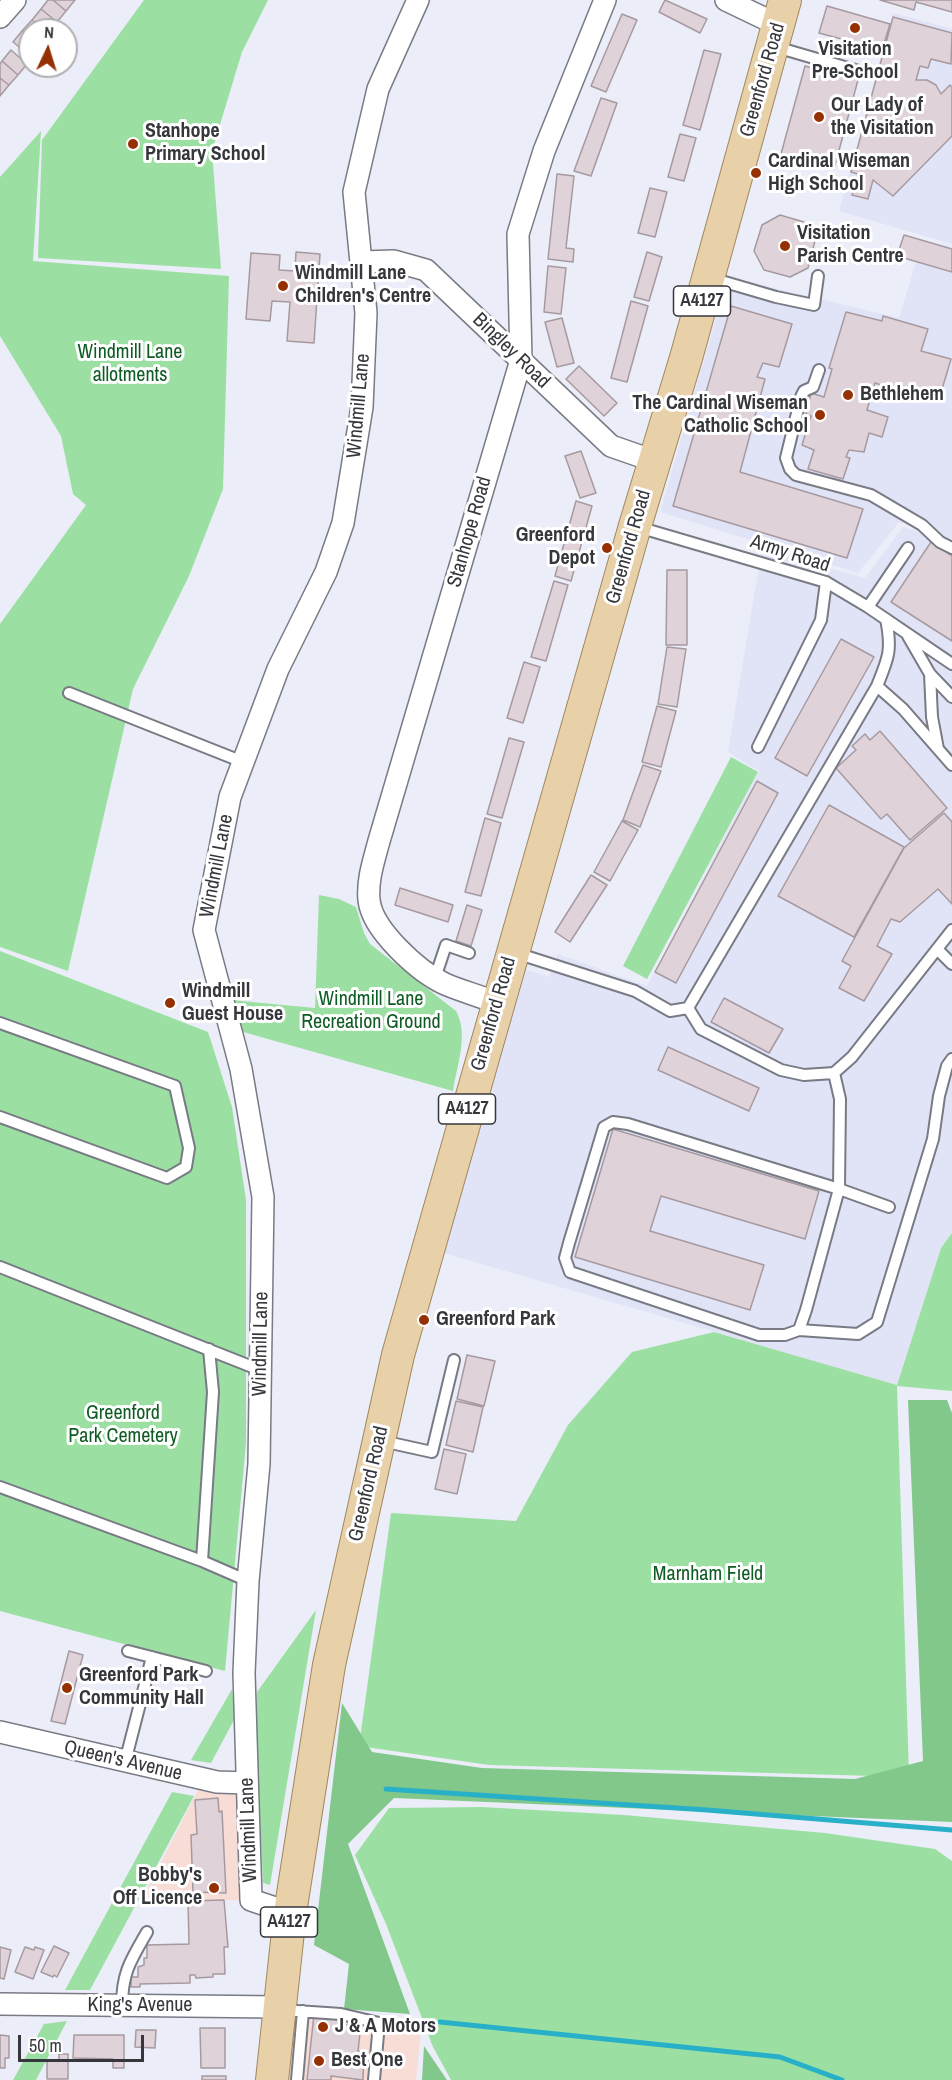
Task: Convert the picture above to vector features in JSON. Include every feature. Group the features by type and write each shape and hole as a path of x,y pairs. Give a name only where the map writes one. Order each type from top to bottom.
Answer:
{"main road":[{"name":"Greenford Road","path":"272,2080 287,2009 291,1913 329,1665 398,1355 497,1003 708,277 778,24"}],"street":[{"path":"0,17 15,0"},
{"name":"Windmill Lane","path":"291,1913 251,1900 244,1673 248,1581 259,1464 263,1197 241,1069 204,930 230,797 278,669 326,572 344,523 362,407 366,313 354,192 378,89 418,0"},
{"name":"Stanhope Road","path":"497,1003 445,984 391,942 375,920 369,903 369,883 379,841 521,360 518,234 544,151 605,0"},
{"path":"726,0 778,24"},
{"name":"Bingley Road","path":"362,262 394,261 426,270 611,446 654,461"},
{"name":"Queen's Avenue","path":"0,1732 217,1782 247,1783"},
{"name":"King's Avenue","path":"0,2004 287,2009"}],"lane":[{"path":"778,24 862,72"},
{"path":"708,277 776,297 814,305 818,276"},
{"path":"819,370 813,387 804,392 801,397 786,458 790,469 796,475 871,495 922,525 940,542 952,548"},
{"name":"Army Road","path":"635,526 826,582 952,664"},
{"path":"867,607 909,548"},
{"path":"758,747 820,620 826,582"},
{"path":"688,1008 877,686 889,658 890,641 886,619"},
{"path":"907,634 930,674 952,697"},
{"path":"930,674 932,717 938,748"},
{"path":"877,686 903,709 952,765"},
{"path":"69,693 243,762"},
{"path":"688,1008 701,1029 782,1070 804,1075 834,1073 852,1058 952,930"},
{"path":"435,978 446,945 469,953"},
{"path":"937,949 952,964"},
{"path":"513,952 635,991 670,1011 688,1008"},
{"path":"0,1023 175,1086 189,1148 186,1167 167,1178 0,1117"},
{"path":"889,1207 839,1189 628,1124 613,1122 604,1127 565,1258 570,1272 759,1335 785,1335 799,1330 858,1334 877,1322 933,1139 939,1096 947,1066 952,1059"},
{"path":"799,1330 839,1189 840,1099 834,1073"},
{"path":"0,1267 260,1370"},
{"path":"202,1561 213,1392 209,1349"},
{"path":"379,1441 432,1452 454,1360"},
{"path":"0,1487 202,1561 248,1581"},
{"path":"128,1651 206,1671"},
{"path":"124,1762 152,1657"},
{"path":"122,2006 123,1978 147,1932"},
{"path":"297,2080 287,2009 341,2014 380,2023 374,2080"}],"shaded area":[{"path":"893,13 952,29 952,244 839,211"},
{"name":"The Cardinal Wiseman Catholic School","path":"904,235 952,247 952,540 899,522 858,573 660,512 728,277 899,318 916,262 897,256"},
{"path":"903,527 952,542 952,1233 941,1248 897,1385 430,1249 509,964 549,977 558,954 647,986 759,771 728,752 762,549 865,578"},
{"path":"237,1789 241,1900 141,1901 198,1790"},
{"path":"280,2007 422,2020 416,2080 273,2080"}],"green space":[{"name":"Stanhope Primary School","path":"144,0 268,0 242,52 212,151 221,269 38,258 42,140"},
{"name":"Windmill Lane allotments","path":"41,131 33,261 229,276 223,489 189,576 133,689 68,971 0,947 0,624 86,505 73,494 61,436 0,336 0,177"},
{"path":"731,757 758,772 647,979 623,966"},
{"name":"Windmill Lane Recreation Ground","path":"319,895 339,899 356,907 370,944 456,1011 460,1020 462,1040 453,1091 236,1030 231,1000 315,1008"},
{"name":"Greenford Park Cemetery","path":"0,951 208,1032 232,1107 246,1200 246,1443 225,1671 0,1611"},
{"name":"Marnham Field","path":"952,1233 952,1391 897,1386 909,1777 489,1765 359,1746 391,1513 516,1521 568,1425 632,1352 714,1332 897,1385 941,1248"},
{"path":"908,1400 947,1400 952,1413 952,1822 394,1798 348,1844 410,2014 344,2009 349,1964 314,1945 342,1703 372,1752 482,1768 855,1779 923,1761"},
{"path":"316,1610 270,1885 263,1883 257,1753 257,1692"},
{"path":"232,1689 235,1718 211,1763 191,1760"},
{"path":"172,1792 194,1796 90,1990 65,1990"},
{"path":"482,1807 624,1815 825,1833 935,1849 952,1861 952,2080 451,2080 433,2047 386,1924 355,1855 389,1808"},
{"path":"67,2021 36,2080 13,2080 44,2024"},
{"path":"424,2046 447,2080 422,2080"}],"building":[{"path":"48,0 53,0 66,11 60,18 52,18 41,9"},
{"path":"53,0 75,0 66,11"},
{"path":"665,0 707,19 700,33 659,12"},
{"path":"880,0 952,0 952,12 916,2 914,10"},
{"name":"Visitation Pre-School","path":"827,6 890,24 882,50 819,33"},
{"path":"41,9 52,18 34,18"},
{"path":"622,14 637,20 606,92 591,86"},
{"path":"893,17 952,33 951,64 931,59 928,68 920,66 916,80 927,80 936,85 941,94 950,85 952,87 952,136 893,196 873,180 868,199 852,195 858,174 851,172"},
{"path":"18,36 18,46 13,42"},
{"path":"11,50 18,56 18,75 2,61"},
{"path":"704,50 721,54 700,130 683,125"},
{"path":"2,61 18,75 9,85 0,78"},
{"name":"Our Lady of the Visitation","path":"805,66 858,80 834,169 781,154"},
{"path":"0,78 9,85 0,96"},
{"path":"601,98 617,103 591,176 574,171"},
{"path":"680,134 696,138 684,181 668,177"},
{"path":"557,174 574,176 566,248 574,249 573,262 548,259"},
{"path":"650,188 667,192 655,237 638,233"},
{"name":"Visitation Parish Centre","path":"780,215 804,222 815,241 808,268 790,277 764,270 754,251 762,225"},
{"path":"904,235 952,249 952,272 897,256"},
{"name":"Windmill Lane Children's Centre","path":"296,252 320,254 314,343 287,341 290,302 272,301 270,321 246,319 251,253 280,255 279,270 295,271"},
{"path":"647,252 662,257 649,301 634,297"},
{"path":"548,266 566,268 561,314 544,312"},
{"path":"631,301 648,306 627,382 611,378"},
{"path":"731,306 792,324 779,367 763,363 757,377 765,379 740,472 863,509 847,558 673,506"},
{"name":"Bethlehem","path":"846,312 882,321 883,316 928,329 921,351 951,359 940,396 898,385 896,390 875,383 867,410 888,417 882,437 869,433 864,452 849,450 846,457 850,458 843,479 808,469 814,450 802,445 811,416 806,414 811,393 824,397 832,369 829,368"},
{"path":"562,318 574,363 557,367 545,322"},
{"path":"579,366 617,403 604,416 566,379"},
{"path":"581,451 596,493 580,498 565,456"},
{"path":"576,501 592,506 571,581 555,576"},
{"path":"931,542 952,556 952,641 891,602"},
{"path":"667,570 687,570 687,645 666,645"},
{"path":"554,581 568,585 546,661 531,657"},
{"path":"841,639 874,657 807,776 775,758"},
{"path":"667,647 686,649 677,707 658,704"},
{"path":"524,662 540,667 523,723 507,718"},
{"path":"657,706 676,711 661,767 642,762"},
{"path":"880,731 947,808 910,840 887,814 881,819 836,768 856,750 852,746 865,734 870,740"},
{"path":"509,738 524,742 502,818 487,814"},
{"path":"643,765 661,771 640,827 623,820"},
{"path":"757,781 778,793 676,983 655,972"},
{"path":"829,805 904,847 854,937 778,896"},
{"path":"944,813 952,822 952,904 938,889 900,922 891,919 877,946 892,954 864,1001 839,988 851,966 842,961 904,848"},
{"path":"485,818 501,823 481,896 465,892"},
{"path":"622,821 638,830 610,881 594,872"},
{"path":"591,875 607,885 570,942 555,932"},
{"path":"400,888 453,905 448,922 395,905"},
{"path":"467,905 482,910 471,946 456,941"},
{"path":"724,998 783,1029 769,1053 711,1022"},
{"path":"668,1047 759,1088 749,1111 658,1070"},
{"path":"613,1129 819,1191 805,1239 661,1196 650,1231 764,1265 750,1310 575,1257"},
{"path":"467,1355 495,1361 484,1406 457,1399"},
{"path":"456,1401 483,1407 473,1452 446,1445"},
{"path":"444,1449 466,1454 457,1494 435,1489"},
{"name":"Greenford Park Community Hall","path":"69,1651 83,1655 65,1724 51,1721"},
{"path":"218,1798 219,1812 222,1811 226,1893 193,1892 191,1835 197,1834 195,1800"},
{"path":"224,1900 228,1947 224,1947 225,1974 196,1978 195,1975 190,1975 190,1983 140,1984 140,1987 131,1987 131,1977 138,1977 138,1967 144,1965 144,1958 147,1958 147,1945 189,1944 188,1901"},
{"path":"54,1946 69,1953 57,1977 41,1972"},
{"path":"0,1947 11,1950 4,1979 0,1978"},
{"path":"25,1947 44,1950 33,1979 15,1972"},
{"path":"314,2014 338,2016 338,2024 356,2025 360,2033 358,2051 364,2052 363,2080 331,2076 331,2080 307,2080"},
{"path":"200,2028 225,2028 225,2068 201,2068"},
{"path":"136,2030 156,2030 155,2048 135,2047"},
{"path":"0,2035 9,2036 9,2058 5,2058 5,2068 0,2068"},
{"path":"74,2035 124,2035 124,2068 113,2068 113,2059 73,2058"},
{"path":"59,2054 68,2054 68,2079 47,2079 47,2061 59,2061"},
{"path":"202,2076 226,2076 226,2080 202,2080"}],"waterway":[{"path":"386,1789 707,1810 952,1830"},
{"path":"440,2022 780,2057 842,2080"}],"place":[{"name":"Visitation Pre-School","path":"855,28"},
{"name":"Our Lady of the Visitation","path":"819,117"},
{"name":"Stanhope Primary School","path":"133,144"},
{"name":"Cardinal Wiseman High School","path":"756,173"},
{"name":"Visitation Parish Centre","path":"785,246"},
{"name":"Windmill Lane Children's Centre","path":"283,286"},
{"name":"Bethlehem","path":"848,395"},
{"name":"The Cardinal Wiseman Catholic School","path":"820,415"},
{"name":"Greenford Depot","path":"607,548"},
{"name":"Windmill Guest House","path":"170,1003"},
{"name":"Greenford Park","path":"424,1320"},
{"name":"Greenford Park Community Hall","path":"67,1688"},
{"name":"Bobby's Off Licence","path":"214,1888"},
{"name":"J & A Motors","path":"323,2027"},
{"name":"Best One","path":"319,2061"}]}
